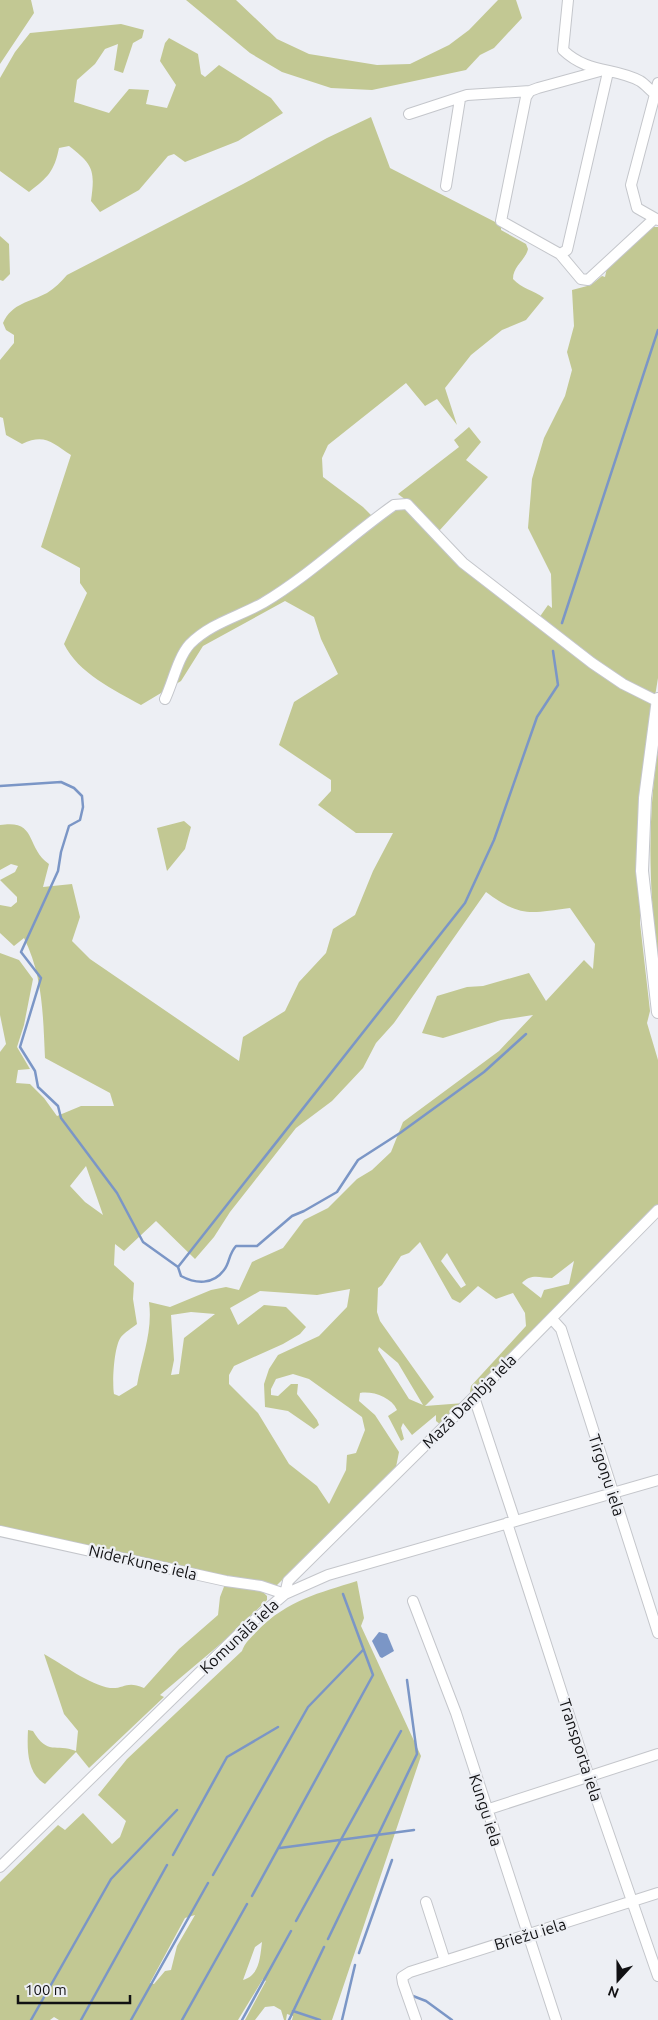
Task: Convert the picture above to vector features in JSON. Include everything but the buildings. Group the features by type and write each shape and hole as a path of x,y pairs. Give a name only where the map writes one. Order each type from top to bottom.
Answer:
{"main road":[{"path":"658,700 645,798 642,870 658,1012"}],"street":[{"path":"568,0 563,50 571,57 604,71 640,81 655,94"},
{"path":"410,114 460,99 467,95 530,91 604,71"},
{"path":"560,254 567,250 604,71"},
{"path":"530,91 526,97 501,222 560,254 581,279 588,280 656,219 637,208 631,185 658,84"},
{"path":"446,186 460,99"},
{"path":"165,699 175,679 178,664 189,645 209,628 262,603 318,564 379,516 394,506 407,504 462,563 592,663 623,684 658,700"},
{"name":"Mazā Dambja iela","path":"285,1594 288,1581 552,1319 658,1210"},
{"name":"Tirgoņu iela","path":"552,1319 561,1329 658,1633"},
{"name":"Transporta iela","path":"474,1397 589,1777 634,1901 658,1976"},
{"name":"Komunālā iela","path":"0,1867 244,1629 285,1594 328,1575 658,1480"},
{"name":"Niderkunes iela","path":"0,1531 226,1581 261,1586 285,1594"},
{"name":"Kungu iela","path":"413,1601 456,1713 486,1810 556,2020"},
{"path":"486,1810 658,1754"},
{"name":"Briežu iela","path":"416,2020 402,1977 445,1960 658,1893"},
{"path":"426,1902 445,1960"}],"green space":[{"path":"0,0 31,0 34,13 0,64"},
{"path":"186,0 236,0 277,39 309,54 377,65 410,64 449,45 469,30 498,0 516,0 522,18 494,48 480,55 466,70 372,90 331,88 282,72 250,53"},
{"path":"121,24 144,30 142,38 133,43 123,73 114,70 118,44 105,49 95,64 77,80 74,102 109,113 129,89 149,90 146,104 167,108 176,85 160,61 165,43 169,38 198,54 201,74 205,77 219,65 271,98 283,113 238,141 185,162 174,154 168,156 139,190 100,212 91,201 93,182 91,169 84,158 69,146 59,148 52,169 29,192 0,171 0,78 15,52 30,33"},
{"path":"371,117 390,168 501,225 501,230 526,244 528,249 515,271 513,279 544,298 526,320 502,330 471,355 445,388 457,425 437,399 425,406 406,383 328,445 322,458 323,477 363,507 376,520 395,510 409,510 534,625 548,605 552,608 551,574 528,528 532,479 544,438 565,396 572,370 567,352 574,326 572,290 591,285 602,276 605,277 608,263 650,227 658,227 658,678 647,745 640,923 650,1011 647,1023 658,1060 658,1207 541,1321 539,1326 473,1395 470,1392 471,1386 526,1326 525,1313 513,1293 496,1299 478,1286 460,1303 452,1299 420,1242 409,1253 401,1256 378,1288 377,1312 380,1321 434,1397 425,1406 464,1403 441,1425 436,1421 436,1415 412,1435 403,1423 401,1428 404,1439 401,1441 388,1416 397,1410 394,1405 381,1396 360,1393 359,1401 375,1415 399,1452 396,1467 275,1587 0,1526 0,1052 6,1044 0,1015 0,953 19,960 33,979 24,1025 17,1047 30,1069 18,1070 16,1083 30,1084 44,1098 57,1116 81,1106 114,1106 110,1093 45,1058 41,996 30,952 24,938 14,946 0,933 0,905 11,907 17,902 17,897 0,880 15,872 18,866 11,864 0,870 0,825 12,824 26,830 37,850 49,864 43,887 72,884 80,917 72,941 90,959 239,1061 243,1037 285,1011 299,982 326,953 333,929 355,915 373,871 393,833 356,833 318,805 331,791 331,780 279,745 294,702 338,674 321,639 314,617 285,601 203,646 181,681 141,705 98,680 78,664 64,644 87,593 80,583 80,568 41,547 71,455 43,439 22,444 6,435 3,418 0,417 0,360 14,343 14,335 6,330 3,323 16,307 47,293 67,275 243,184 327,138","holes":["486,892 508,906 526,912 570,908 595,944 593,969 584,960 546,1001 529,973 437,996 422,1033 443,1038 501,1020 533,1015 499,1051 403,1122 391,1152 372,1170 357,1179 328,1208 304,1220 283,1248 252,1262 239,1290 226,1287 211,1290 170,1307 149,1302 150,1323 137,1385 119,1396 114,1394 114,1364 117,1348 121,1337 137,1324 133,1299 134,1283 114,1265 115,1244 124,1251 156,1221 195,1259 214,1237 230,1212 296,1128 332,1101 363,1068 376,1043 394,1023","86,1166 103,1215 85,1202 70,1186","447,1253 466,1285 461,1288 441,1261","574,1261 569,1284 544,1290 541,1298 522,1283 529,1278 552,1278","350,1289 347,1307 319,1336 278,1355 269,1369 264,1384 265,1407 288,1411 314,1429 319,1425 297,1394 298,1384 291,1384 278,1396 271,1395 271,1389 276,1379 293,1374 309,1379 362,1417 365,1430 356,1453 347,1455 346,1470 329,1504 317,1486 289,1464 258,1413 229,1384 229,1375 234,1366 283,1344 300,1334 306,1327 286,1307 264,1305 238,1325 230,1308 260,1291 317,1295","191,1312 215,1314 184,1338 179,1374 171,1375 174,1360 171,1315","379,1347 398,1363 423,1405 409,1399 378,1350"]},
{"path":"0,236 9,244 10,274 3,281 0,280"},
{"path":"469,427 481,442 466,460 488,477 439,531 414,506 398,494 459,447 454,440"},
{"path":"658,750 658,970 650,860 652,805"},
{"path":"184,821 191,827 185,849 167,871 157,828"},
{"path":"357,1581 364,1618 361,1626 421,1756 332,2020 292,2020 293,2016 287,2014 286,2020 284,2020 281,2010 274,2006 265,2007 255,2020 245,2020 266,1981 263,1979 238,2020 59,2020 54,2017 50,2020 0,2020 0,1882 58,1825 65,1830 83,1813 112,1844 120,1837 126,1821 98,1795 127,1759 242,1651 249,1640 269,1620 292,1604","holes":["195,1915 177,1946 171,1970 165,1971 154,1984 150,1983 185,1918","262,1942 260,1959 256,1970 249,1978 243,1980 255,1947"]},
{"path":"225,1584 260,1589 267,1596 267,1600 224,1641 160,1695 164,1697 89,1768 76,1752 45,1784 39,1779 29,1760 28,1730 33,1731 43,1744 76,1751 78,1731 64,1714 44,1654 85,1679 102,1686 115,1688 133,1685 144,1688 179,1649 218,1615 220,1597"}],"water":[{"path":"379,1632 387,1634 394,1651 382,1658 372,1641"}],"waterway":[{"path":"562,623 658,330"},
{"path":"0,786 61,782 74,788 82,796 83,807 80,820 69,826 61,852 58,871 21,952 41,978 20,1047 35,1071 38,1087 58,1106 61,1118 117,1193 143,1242 178,1267 465,903 494,840 537,717 558,685 553,651"},
{"path":"178,1267 181,1276 198,1282 210,1281 220,1275 236,1246 257,1246 292,1216 337,1192 358,1160 400,1133 484,1072 526,1034"},
{"path":"252,1896 373,1675 343,1594"},
{"path":"213,1875 308,1707 363,1650"},
{"path":"328,1939 417,1754 407,1680"},
{"path":"173,1855 227,1757 278,1727"},
{"path":"296,1921 401,1731"},
{"path":"31,2020 111,1879 177,1810"},
{"path":"280,1848 414,1830"},
{"path":"359,1953 392,1860"},
{"path":"81,2020 167,1865"},
{"path":"131,2020 208,1883"},
{"path":"182,2020 247,1904"},
{"path":"242,2020 291,1931"},
{"path":"289,2020 324,1947"},
{"path":"342,2020 355,1965"},
{"path":"413,1996 426,2001 452,2020"},
{"path":"293,2011 320,2020"}]}
